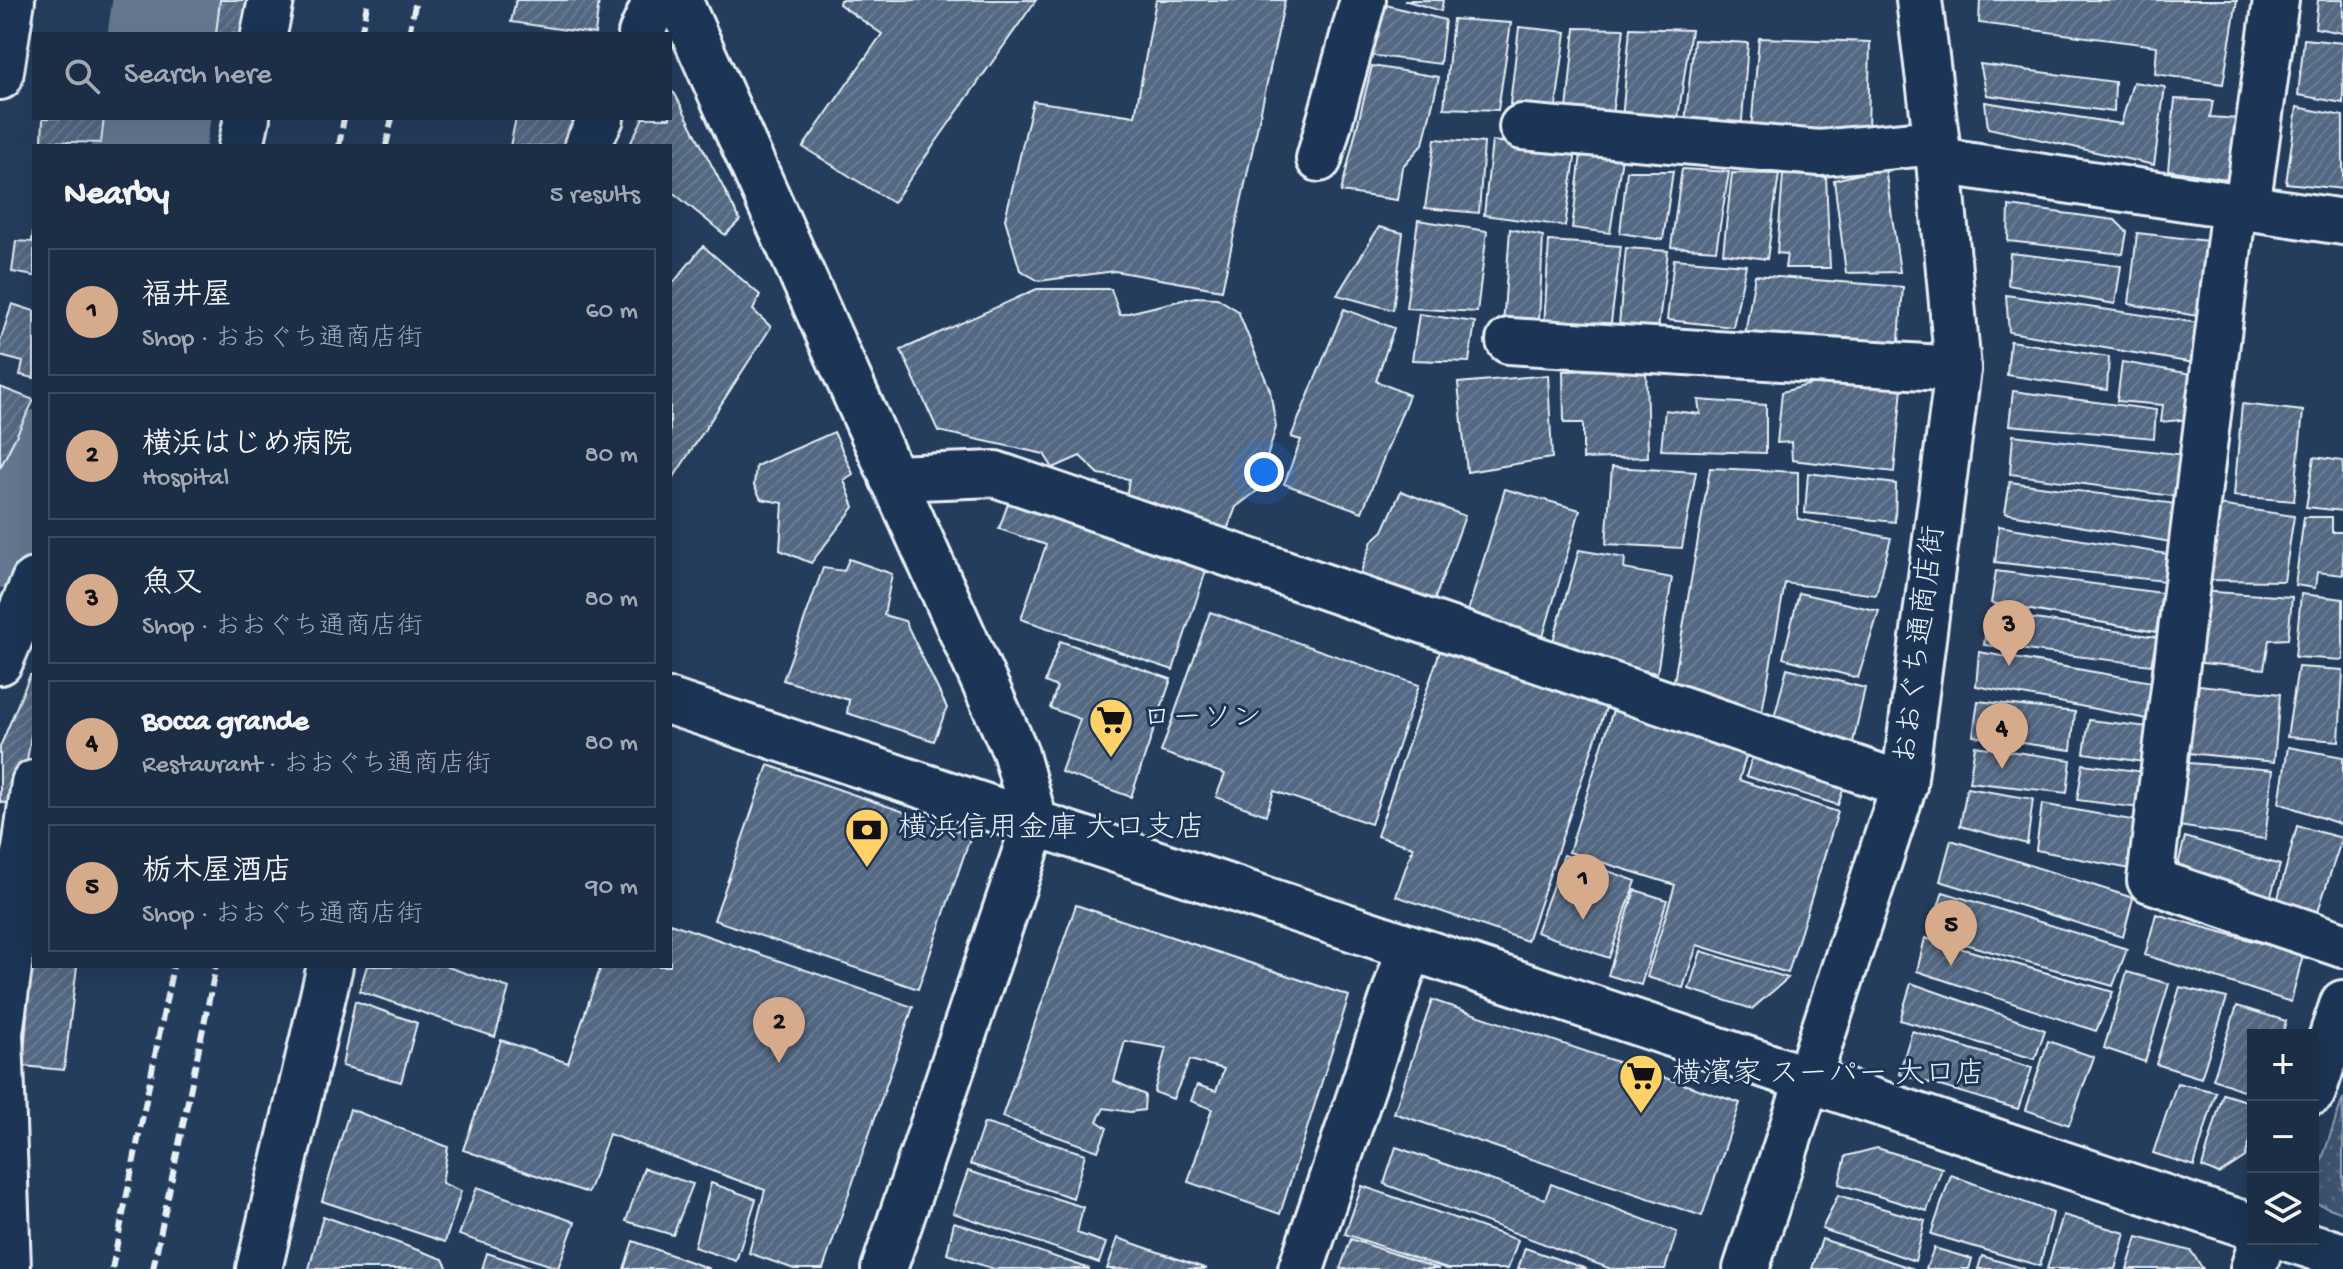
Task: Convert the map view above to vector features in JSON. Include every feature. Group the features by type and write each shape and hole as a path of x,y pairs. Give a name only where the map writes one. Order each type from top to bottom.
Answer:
{"street":[{"path":"0,77 12,0"},
{"path":"264,32 271,0"},
{"path":"642,32 656,0"},
{"path":"679,0 1015,751 1035,823 884,1269"},
{"path":"1319,159 1363,0"},
{"name":"おおぐち通商店街","path":"1746,1269 1904,785 1958,369 1919,0"},
{"path":"2276,0 2241,206 2150,880 2343,945"},
{"path":"241,144 247,120"},
{"path":"588,144 600,120"},
{"path":"1522,127 1820,153 1937,152 2343,222"},
{"path":"1509,341 1958,369"},
{"path":"892,478 995,474 1904,785"},
{"path":"0,662 32,586"},
{"path":"672,703 2247,1225"},
{"path":"8,1269 0,1033 32,798"},
{"path":"1301,1269 1410,948"},
{"path":"259,1269 330,968"},
{"path":"2319,1074 2343,1003"},
{"path":"2253,1269 2261,1245"},
{"path":"2308,1245 2343,1256"}],"shaded area":[{"path":"2343,1098 2343,1213 2319,1204 2319,1168"}],"building":[{"path":"220,0 262,0 254,32 216,32"},
{"path":"516,0 599,0 595,32 511,22"},
{"path":"840,0 1036,0 893,203 803,147 882,34 839,4"},
{"path":"1156,0 1285,0 1222,290 1115,271 1039,281 1020,270 1005,219 1033,101 1135,116"},
{"path":"1404,0 1443,0 1441,11"},
{"path":"1980,0 2237,0 2223,84 2155,74 2157,46 1979,23"},
{"path":"2318,0 2343,0 2343,33 2315,28"},
{"path":"1378,3 1445,20 1440,64 1368,55"},
{"path":"1453,19 1511,23 1498,110 1444,108"},
{"path":"1519,27 1566,32 1556,107 1510,104"},
{"path":"1575,28 1624,29 1612,114 1567,110"},
{"path":"1630,28 1691,30 1677,125 1622,120"},
{"path":"1759,38 1870,42 1868,131 1751,130"},
{"path":"2304,39 2343,43 2343,103 2298,95"},
{"path":"1694,40 1748,43 1741,133 1684,131"},
{"path":"1980,64 2115,82 2114,112 1987,95"},
{"path":"1372,66 1439,77 1423,144 1402,167 1397,200 1341,192"},
{"path":"2133,82 2165,87 2154,165 1988,128 1985,102 2121,124"},
{"path":"672,92 740,220 725,235 672,192 672,144 630,144 642,120 672,120"},
{"path":"2175,99 2213,101 2210,117 2240,119 2233,180 2168,170"},
{"path":"2297,107 2343,116 2343,189 2286,183"},
{"path":"43,120 104,120 101,143 42,141"},
{"path":"516,120 582,120 576,144 510,144"},
{"path":"1435,139 1484,143 1479,213 1425,208"},
{"path":"1492,141 1576,151 1565,226 1484,215"},
{"path":"1581,154 1622,157 1610,233 1572,228"},
{"path":"1885,168 1900,272 1846,273 1834,180"},
{"path":"1682,169 1729,172 1716,250 1671,247"},
{"path":"1627,171 1673,171 1663,240 1620,233"},
{"path":"1732,173 1779,174 1767,259 1723,253"},
{"path":"1783,175 1826,176 1830,268 1785,268 1787,254 1777,253"},
{"path":"2009,206 2115,220 2127,232 2123,254 2008,241"},
{"path":"1418,220 1487,231 1477,312 1406,308"},
{"path":"1379,227 1403,233 1393,310 1337,295"},
{"path":"1510,229 1543,236 1539,322 1503,326"},
{"path":"2137,233 2208,241 2203,317 2129,304"},
{"path":"16,241 32,242 32,276 12,272"},
{"path":"1549,241 1621,246 1610,330 1544,327"},
{"path":"703,246 760,295 753,310 771,327 672,480 672,280 674,282"},
{"path":"1626,248 1668,251 1657,338 1618,336"},
{"path":"2010,253 2121,266 2115,304 2008,285"},
{"path":"1674,259 1746,265 1733,327 1667,320"},
{"path":"1755,275 1903,287 1898,354 1744,340"},
{"path":"1037,289 1111,289 1120,315 1195,297 1217,298 1238,311 1270,390 1276,427 1257,491 1236,507 1227,530 1126,498 1129,479 1099,474 1080,456 1053,468 1044,454 938,431 901,350"},
{"path":"2006,295 2199,323 2194,363 2009,332"},
{"path":"12,304 32,310 32,378 20,375 23,362 0,356 0,342"},
{"path":"1344,309 1394,328 1376,381 1409,395 1362,512 1284,484 1301,440 1291,437"},
{"path":"1419,314 1475,322 1469,362 1412,360"},
{"path":"2010,341 2109,357 2107,390 2007,375"},
{"path":"2122,362 2192,374 2190,419 2161,422 2163,405 2117,401"},
{"path":"1646,369 1648,457 1583,459 1583,423 1564,423 1563,371"},
{"path":"1548,375 1552,458 1467,472 1458,383"},
{"path":"1819,382 1902,388 1894,472 1792,460 1791,442 1777,443 1782,392"},
{"path":"0,387 32,399 32,404 0,468"},
{"path":"2013,391 2156,410 2154,438 2009,425"},
{"path":"1698,400 1766,405 1766,453 1661,450 1665,410 1700,414"},
{"path":"2242,404 2303,411 2294,501 2234,496"},
{"path":"834,432 853,474 844,480 854,507 811,563 780,550 783,503 761,499 754,485 756,466"},
{"path":"2013,435 2186,455 2179,497 2010,474"},
{"path":"2314,457 2343,461 2343,511 2306,507"},
{"path":"1612,467 1696,472 1682,548 1606,544"},
{"path":"1710,468 1798,472 1798,519 1891,538 1876,595 1785,583 1762,712 1673,687"},
{"path":"1808,473 1896,484 1895,522 1805,513"},
{"path":"2010,482 2176,504 2171,542 2005,513"},
{"path":"1505,489 1580,510 1542,640 1465,621"},
{"path":"1401,491 1465,516 1434,601 1359,577 1372,541 1383,531"},
{"path":"1009,501 1207,568 1173,670 1021,619 1046,545 999,529"},
{"path":"2212,504 2294,516 2284,581 2201,580"},
{"path":"2304,517 2332,517 2332,532 2343,532 2343,575 2317,572 2315,588 2295,585"},
{"path":"1999,526 2167,554 2164,581 1995,562"},
{"path":"1579,550 1625,558 1624,569 1672,578 1657,673 1550,652"},
{"path":"849,559 892,574 884,615 905,621 947,708 934,741 847,713 849,700 783,680 823,568 844,571"},
{"path":"1996,571 2162,593 2156,632 1991,603"},
{"path":"2198,591 2292,597 2288,639 2269,640 2264,669 2192,662"},
{"path":"1799,593 1879,611 1858,678 1783,658"},
{"path":"2301,594 2343,599 2343,660 2295,657"},
{"path":"1210,612 1419,685 1371,824 1274,791 1266,815 1216,797 1225,774 1161,752"},
{"path":"1988,612 2157,637 2151,665 1984,645"},
{"path":"1060,641 1171,679 1131,797 1061,772 1080,719 1050,708 1057,687 1045,682"},
{"path":"1441,648 1607,705 1527,941 1396,896 1413,847 1377,836"},
{"path":"1979,652 2152,682 2147,719 1976,686"},
{"path":"2298,667 2343,670 2339,741 2287,737"},
{"path":"1787,668 1865,688 1852,747 1773,722"},
{"path":"32,675 32,729 20,806 0,802 0,747"},
{"path":"2199,685 2280,694 2274,762 2189,753"},
{"path":"1617,697 1751,740 1739,780 1838,812 1788,973 1697,945 1683,988 1647,977 1675,885 1569,852"},
{"path":"1978,701 2075,712 2071,750 1973,736"},
{"path":"2089,720 2149,727 2144,762 2084,753"},
{"path":"1757,743 1849,772 1838,805 1746,776"},
{"path":"1975,746 2071,760 2067,793 1969,782"},
{"path":"2288,747 2343,757 2343,825 2279,803"},
{"path":"2189,763 2273,770 2265,839 2178,826"},
{"path":"2083,764 2145,772 2139,808 2077,800"},
{"path":"768,765 971,835 918,989 714,920"},
{"path":"1967,788 2033,799 2027,844 1960,826"},
{"path":"2042,804 2137,821 2130,869 2036,850"},
{"path":"2297,826 2342,838 2317,914 2277,902"},
{"path":"2185,837 2280,865 2269,902 2176,873"},
{"path":"1951,840 2133,898 2123,937 1940,881"},
{"path":"1564,855 1636,881 1609,958 1536,932"},
{"path":"1635,890 1667,900 1641,985 1608,975"},
{"path":"1943,892 2127,949 2113,986 1929,934"},
{"path":"1076,905 1349,996 1280,1214 1188,1182 1212,1109 1191,1101 1197,1085 1216,1091 1224,1069 1190,1060 1173,1099 1154,1092 1166,1048 1125,1041 1114,1081 1145,1095 1144,1110 1130,1112 1104,1108 1097,1121 1107,1128 1098,1151 1002,1117"},
{"path":"2156,914 2303,955 2291,1002 2145,955"},
{"path":"672,924 913,1007 823,1269 794,1269 749,1253 765,1190 609,1134 588,1193 463,1150 501,1040 568,1063 600,968 672,968"},
{"path":"1925,938 2113,992 2096,1031 1917,971"},
{"path":"32,951 32,968 77,968 64,1070 23,1066"},
{"path":"1701,951 1788,978 1752,1009 1689,989"},
{"path":"366,968 451,968 509,988 495,1037 359,991"},
{"path":"2127,972 2169,984 2145,1062 2104,1048"},
{"path":"1911,983 2045,1030 2035,1059 1900,1020"},
{"path":"2180,987 2227,998 2201,1078 2156,1064"},
{"path":"1432,1000 1740,1103 1702,1216 1394,1113"},
{"path":"355,1001 417,1023 401,1082 342,1066"},
{"path":"2237,1006 2286,1021 2284,1029 2247,1029 2247,1092 2213,1079"},
{"path":"1912,1031 2032,1068 2018,1109 1899,1074"},
{"path":"2048,1041 2094,1057 2069,1125 2026,1110"},
{"path":"2177,1083 2216,1092 2194,1166 2153,1153"},
{"path":"2223,1094 2247,1101 2245,1157 2219,1174 2202,1167"},
{"path":"350,1109 448,1147 442,1183 461,1191 445,1242 322,1201"},
{"path":"984,1123 1085,1154 1073,1198 970,1164"},
{"path":"1396,1147 1545,1199 1551,1184 1677,1232 1665,1269 1611,1269 1384,1184"},
{"path":"1877,1148 1942,1168 1927,1211 1839,1184 1846,1156"},
{"path":"644,1168 693,1184 673,1235 626,1221"},
{"path":"968,1171 1083,1207 1077,1233 1106,1243 1099,1263 953,1213"},
{"path":"1951,1175 2053,1213 2040,1266 1931,1234"},
{"path":"711,1183 756,1199 736,1261 694,1247"},
{"path":"1362,1186 1518,1240 1508,1269 1447,1269 1345,1234"},
{"path":"477,1187 575,1222 558,1268 459,1235"},
{"path":"1838,1195 1925,1221 1915,1261 1822,1229"},
{"path":"2063,1215 2125,1233 2115,1269 2047,1269"},
{"path":"323,1216 443,1259 448,1269 309,1269"},
{"path":"954,1222 1090,1269 994,1269 947,1254"},
{"path":"2137,1237 2191,1251 2203,1269 2127,1269"},
{"path":"1118,1238 1207,1269 1107,1269"},
{"path":"1351,1239 1439,1269 1340,1269"},
{"path":"1822,1239 1914,1269 1812,1269"},
{"path":"633,1241 710,1269 624,1269"},
{"path":"1525,1248 1587,1269 1518,1269"},
{"path":"1934,1248 1972,1259 1969,1269 1926,1269"},
{"path":"487,1253 536,1269 482,1269"},
{"path":"1982,1256 2025,1269 1978,1269"}],"waterway":[{"path":"165,32 170,0"},
{"path":"148,144 153,120"},
{"path":"0,531 32,471"}],"railway":[{"path":"361,32 368,0"},
{"path":"409,32 416,0"},
{"path":"339,144 344,120"},
{"path":"386,144 392,120"},
{"path":"112,1269 173,968"},
{"path":"153,1269 216,968"}],"place":[{"name":"魚又","path":"2009,666"},
{"name":"ローソン","path":"1111,759"},
{"name":"Bocca grande","path":"2002,769"},
{"name":"横浜信用金庫 大口支店","path":"867,869"},
{"name":"福井屋","path":"1583,920"},
{"name":"栃木屋酒店","path":"1951,966"},
{"name":"横浜はじめ病院","path":"779,1063"},
{"name":"横濱家 スーパー 大口店","path":"1641,1115"}]}
